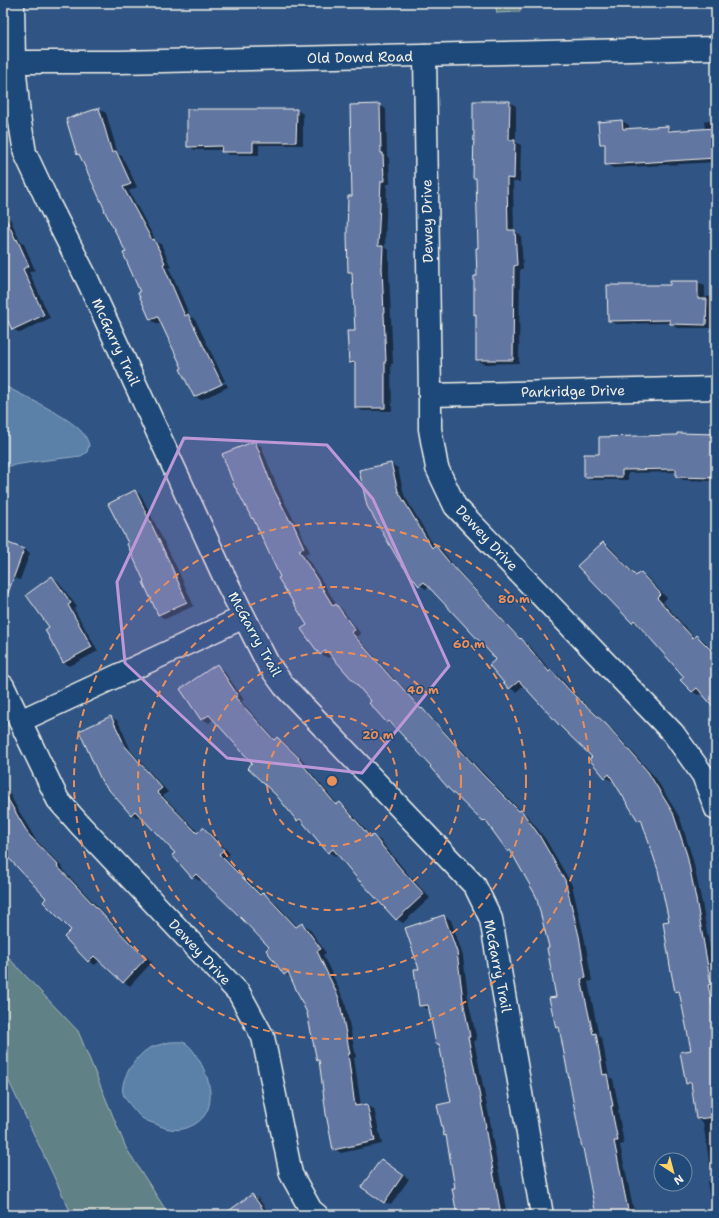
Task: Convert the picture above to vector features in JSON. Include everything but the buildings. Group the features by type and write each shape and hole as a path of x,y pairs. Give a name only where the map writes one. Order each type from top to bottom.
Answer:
{"street":[{"name":"McGarry Trail","path":"13,3 9,62 26,152 50,206 88,281 226,581 268,664 284,686 475,886 491,919 542,1215"},
{"name":"Old Dowd Road","path":"9,62 119,62 716,48"},
{"name":"Dewey Drive","path":"424,55 430,429 437,468 455,506 710,772 716,809"},
{"name":"Parkridge Drive","path":"430,395 716,388"},
{"path":"20,721 244,617"},
{"name":"Dewey Drive","path":"3,686 58,800 86,832 239,993 263,1037 291,1174 311,1210 317,1215"}],"highlighted area":[{"path":"184,438 327,445 373,499 449,666 362,773 227,758 125,663 117,582"}],"green space":[{"path":"495,3 521,3 520,12 497,13"},
{"path":"3,952 78,1031 126,1148 169,1215 72,1215 3,1069"}],"water":[{"path":"3,385 48,408 71,422 85,436 89,445 87,452 81,456 3,467"},
{"path":"170,1042 184,1042 199,1060 207,1078 210,1097 209,1106 205,1115 199,1122 189,1127 174,1130 142,1118 124,1096 123,1090 123,1083 126,1076 139,1056 150,1048"}]}
